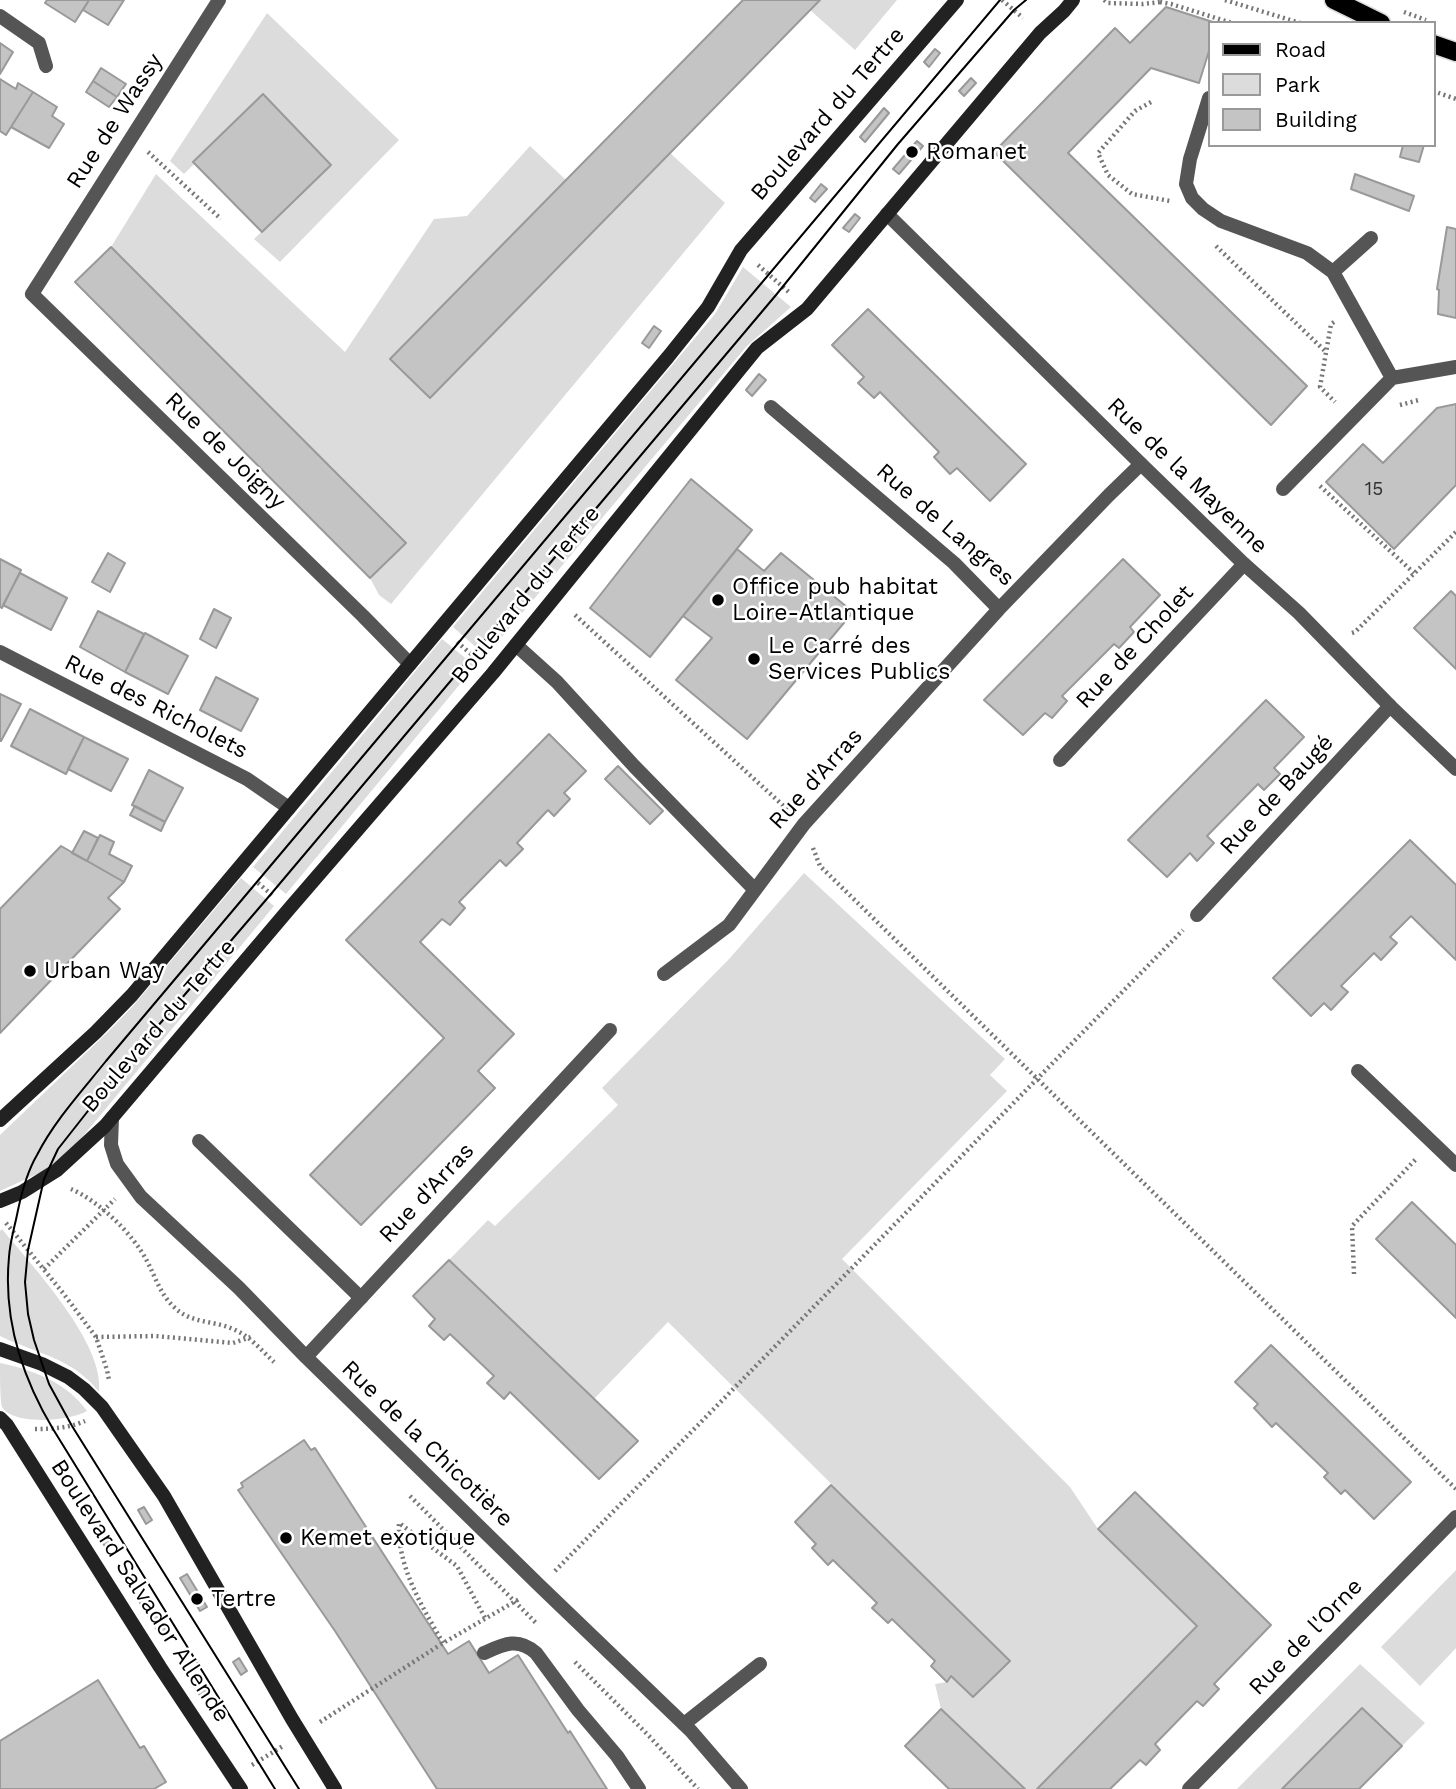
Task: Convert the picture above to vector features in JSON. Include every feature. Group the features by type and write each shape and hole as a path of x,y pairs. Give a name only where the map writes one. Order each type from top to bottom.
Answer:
{"main road":[{"name":"Boulevard du Tertre","path":"0,1120 96,1032 132,995 708,307 741,250 957,0"},
{"name":"Boulevard du Tertre","path":"0,1201 22,1192 50,1175 112,1118 493,673 757,348 807,309 1040,33 1073,0"},
{"path":"1334,0 1377,21"},
{"path":"1435,45 1456,52"},
{"path":"0,1349 42,1364 68,1377 102,1407 164,1496 335,1789"},
{"name":"Boulevard Salvador Allende","path":"3,1422 241,1789"}],"street":[{"name":"Rue de Wassy","path":"49,266 219,0"},
{"path":"0,16 39,43 46,66"},
{"path":"1208,100 1190,159 1186,184 1192,198 1221,221 1307,253 1333,272 1392,378"},
{"name":"Rue de la Mayenne","path":"887,214 1140,464 1298,613 1456,769"},
{"path":"1333,272 1371,239"},
{"name":"Rue de Joigny","path":"49,266 32,295 410,664"},
{"path":"1283,489 1392,378 1456,367"},
{"name":"Rue de Langres","path":"771,407 944,554 999,609 1140,464"},
{"name":"Rue de Cholet","path":"1060,760 1244,564"},
{"name":"Rue d'Arras","path":"664,974 729,925 804,824 999,609"},
{"path":"516,645 557,682 634,766 755,890"},
{"name":"Rue des Richolets","path":"0,652 247,779 289,807"},
{"name":"Rue de Baugé","path":"1197,915 1390,706"},
{"name":"Rue d'Arras","path":"306,1357 610,1030"},
{"path":"1358,1071 1456,1165"},
{"name":"Rue de la Chicotière","path":"112,1118 111,1145 117,1164 141,1197 239,1288 306,1357 684,1724 741,1789"},
{"path":"199,1141 360,1298"},
{"name":"Rue de l'Orne","path":"1189,1789 1456,1517"},
{"path":"484,1653 516,1643 528,1646 536,1653 617,1756 639,1789"},
{"path":"684,1724 760,1664"}],"path":[{"path":"1104,0 1108,3 1143,4 1161,1 1226,21"},
{"path":"1225,0 1293,21"},
{"path":"1435,92 1456,99"},
{"path":"132,138 221,219"},
{"path":"741,250 807,309"},
{"path":"1352,418 1320,387 1331,324 1353,308"},
{"path":"1318,484 1414,573"},
{"path":"1327,642 1355,632 1456,531"},
{"path":"575,615 804,824 820,866 1456,1489"},
{"path":"440,628 493,673"},
{"path":"239,867 289,909"},
{"path":"233,1776 443,1643 540,1586 1197,915"},
{"path":"1354,1274 1352,1226 1433,1143"},
{"path":"50,1175 65,1187 105,1209 140,1250 158,1287 175,1309 188,1318 231,1328 250,1338 275,1363"},
{"path":"44,1269 131,1184"},
{"path":"3,1219 96,1338 110,1385 109,1395 102,1407 86,1421 72,1426 53,1429 3,1422"},
{"path":"96,1338 155,1336 233,1343 250,1338 269,1319"},
{"path":"409,1495 542,1630"},
{"path":"443,1643 410,1584 398,1540 399,1523 457,1566 485,1618"},
{"path":"572,1659 698,1789"}],"green space":[{"path":"820,0 897,0 855,50 810,10"},
{"path":"267,13 399,140 280,262 254,239 331,164 263,95 184,174 170,161"},
{"path":"530,146 566,180 391,359 430,398 670,153 725,203 391,604 379,595 370,578 405,543 111,247 156,174 345,352 434,219 467,216"},
{"path":"743,267 791,307 746,347 486,656 453,627 715,314"},
{"path":"442,639 475,666 286,894 253,867"},
{"path":"804,873 1005,1059 990,1075 1007,1091 842,1259 1070,1487 1098,1529 1197,1626 1037,1789 1025,1789 941,1709 935,1684 947,1682 951,1676 973,1697 1009,1660 668,1322 594,1399 449,1260 488,1220 495,1226 618,1105 602,1088 730,958"},
{"path":"241,878 274,906 69,1153 52,1167 0,1191 0,1135 133,1006"},
{"path":"2,1229 64,1306 79,1329 98,1372 99,1392 89,1380 66,1364 0,1336"},
{"path":"0,1363 24,1369 59,1385 87,1411 69,1417 43,1420 8,1413 1,1403"},
{"path":"1456,1570 1456,1648 1420,1686 1381,1647"},
{"path":"1360,1664 1425,1723 1402,1746 1362,1708 1282,1789 1237,1789"}],"building":[{"path":"47,0 89,0 75,22 45,3"},
{"path":"89,0 124,0 108,25 83,10"},
{"path":"743,0 820,0 430,398 390,359"},
{"path":"1166,7 1210,21 1208,54 1199,83 1151,68 1068,153 1307,386 1271,425 994,152 1115,28 1130,43"},
{"path":"0,43 13,52 0,74"},
{"path":"935,49 940,53 929,67 924,62"},
{"path":"101,68 126,84 117,97 93,81"},
{"path":"971,78 976,83 964,96 959,91"},
{"path":"0,79 16,89 18,83 33,92 6,135 0,131"},
{"path":"93,81 117,97 109,107 86,92"},
{"path":"33,92 57,107 52,116 64,124 49,148 11,127"},
{"path":"263,94 331,165 262,232 193,162"},
{"name":"Romanet","path":"884,108 889,113 865,142 860,137"},
{"name":"Romanet","path":"917,141 923,146 899,174 893,169"},
{"path":"1402,147 1423,147 1419,162 1400,157"},
{"path":"1355,174 1414,196 1409,211 1351,189"},
{"path":"821,184 827,189 815,202 810,198"},
{"path":"855,214 860,218 849,232 843,228"},
{"path":"1447,227 1456,229 1456,318 1438,314 1437,289"},
{"path":"111,247 406,543 370,578 75,282"},
{"path":"868,309 1026,464 990,501 957,468 950,474 934,457 939,452 880,392 874,398 858,383 864,377 832,345"},
{"path":"654,326 661,331 649,348 642,343"},
{"path":"759,374 766,380 752,396 746,390"},
{"path":"1456,404 1456,485 1394,549 1326,482 1363,444 1383,463 1437,408"},
{"path":"691,479 752,530 650,657 590,608"},
{"name":"Le Carré des Services Publics","path":"737,549 764,571 781,553 853,612 747,739 676,680 712,638 683,616"},
{"path":"108,553 125,563 110,592 92,582"},
{"path":"0,559 21,570 2,608 0,607"},
{"path":"1123,559 1160,595 1130,627 1134,632 1119,648 1114,644 1062,696 1067,701 1052,718 1045,713 1023,735 984,700"},
{"path":"20,573 67,598 51,630 3,605"},
{"path":"1451,591 1456,596 1456,669 1414,628"},
{"path":"214,609 231,618 216,648 200,639"},
{"path":"98,611 144,634 125,672 80,647"},
{"path":"145,633 188,656 168,694 125,672"},
{"path":"216,677 258,699 241,731 200,710"},
{"path":"0,694 21,704 1,741 0,741"},
{"path":"1266,700 1304,737 1274,768 1280,774 1264,790 1258,784 1207,836 1214,843 1197,861 1190,853 1167,877 1128,840"},
{"path":"30,709 84,737 66,774 11,746"},
{"path":"549,734 586,771 564,793 570,799 554,816 548,810 517,843 523,849 506,866 500,860 459,902 465,908 450,925 442,919 420,942 514,1034 478,1071 495,1088 361,1225 310,1175 444,1038 346,940"},
{"path":"84,737 128,759 111,791 68,769"},
{"path":"618,766 663,811 650,824 605,779"},
{"path":"149,770 183,788 165,822 132,805"},
{"path":"135,806 165,822 161,831 130,815"},
{"path":"84,831 98,838 87,861 72,853"},
{"path":"100,835 114,842 109,854 132,866 124,882 87,861"},
{"path":"1410,840 1456,885 1456,960 1411,916 1390,937 1397,943 1381,960 1374,953 1341,986 1348,992 1331,1010 1324,1003 1311,1016 1273,978"},
{"name":"Urban Way","path":"61,846 124,882 108,898 120,909 0,1033 0,909"},
{"path":"1412,1202 1456,1245 1456,1318 1376,1239"},
{"path":"449,1260 638,1441 599,1479 510,1392 504,1399 487,1383 494,1376 450,1334 444,1340 429,1326 435,1319 413,1296"},
{"path":"1271,1345 1411,1482 1374,1519 1345,1490 1341,1494 1324,1477 1328,1473 1276,1423 1272,1427 1254,1408 1258,1404 1235,1382"},
{"path":"304,1440 311,1450 315,1448 448,1654 469,1641 489,1673 518,1655 607,1789 437,1789 335,1631 238,1490 243,1487 241,1483"},
{"path":"831,1485 1010,1661 973,1697 951,1676 947,1682 931,1666 935,1661 892,1619 888,1623 872,1608 877,1603 833,1560 828,1565 812,1548 816,1544 795,1522"},
{"path":"1135,1492 1271,1625 1214,1684 1219,1689 1203,1706 1197,1701 1155,1744 1160,1750 1146,1765 1140,1760 1110,1789 1037,1789 1197,1626 1098,1529"},
{"path":"144,1507 152,1520 146,1524 138,1510"},
{"path":"104,1531 112,1544 106,1548 98,1535"},
{"name":"Tertre","path":"187,1574 207,1607 200,1611 180,1578"},
{"name":"Tertre","path":"147,1599 167,1631 160,1635 140,1603"},
{"path":"239,1658 247,1671 241,1675 233,1662"},
{"path":"98,1680 140,1748 144,1746 166,1782 154,1789 0,1789 0,1741"},
{"path":"200,1682 208,1696 202,1699 194,1686"},
{"path":"1362,1708 1402,1746 1359,1789 1282,1789"},
{"path":"941,1709 1025,1789 949,1789 905,1746"}],"tram line":[{"path":"275,1789 53,1429 32,1389 12,1325 8,1280 11,1239 30,1168 60,1118 106,1061 1000,0"},
{"path":"299,1789 72,1426 49,1384 34,1340 25,1282 28,1250 44,1179 58,1149 121,1069 776,295 898,144 1014,10 1026,0"}],"place":[{"name":"Romanet","path":"912,152"},
{"name":"Office pub habitat Loire-Atlantique","path":"718,600"},
{"name":"Le Carré des Services Publics","path":"754,659"},
{"name":"Urban Way","path":"30,971"},
{"name":"Kemet exotique","path":"286,1538"},
{"name":"Tertre","path":"197,1599"}]}
